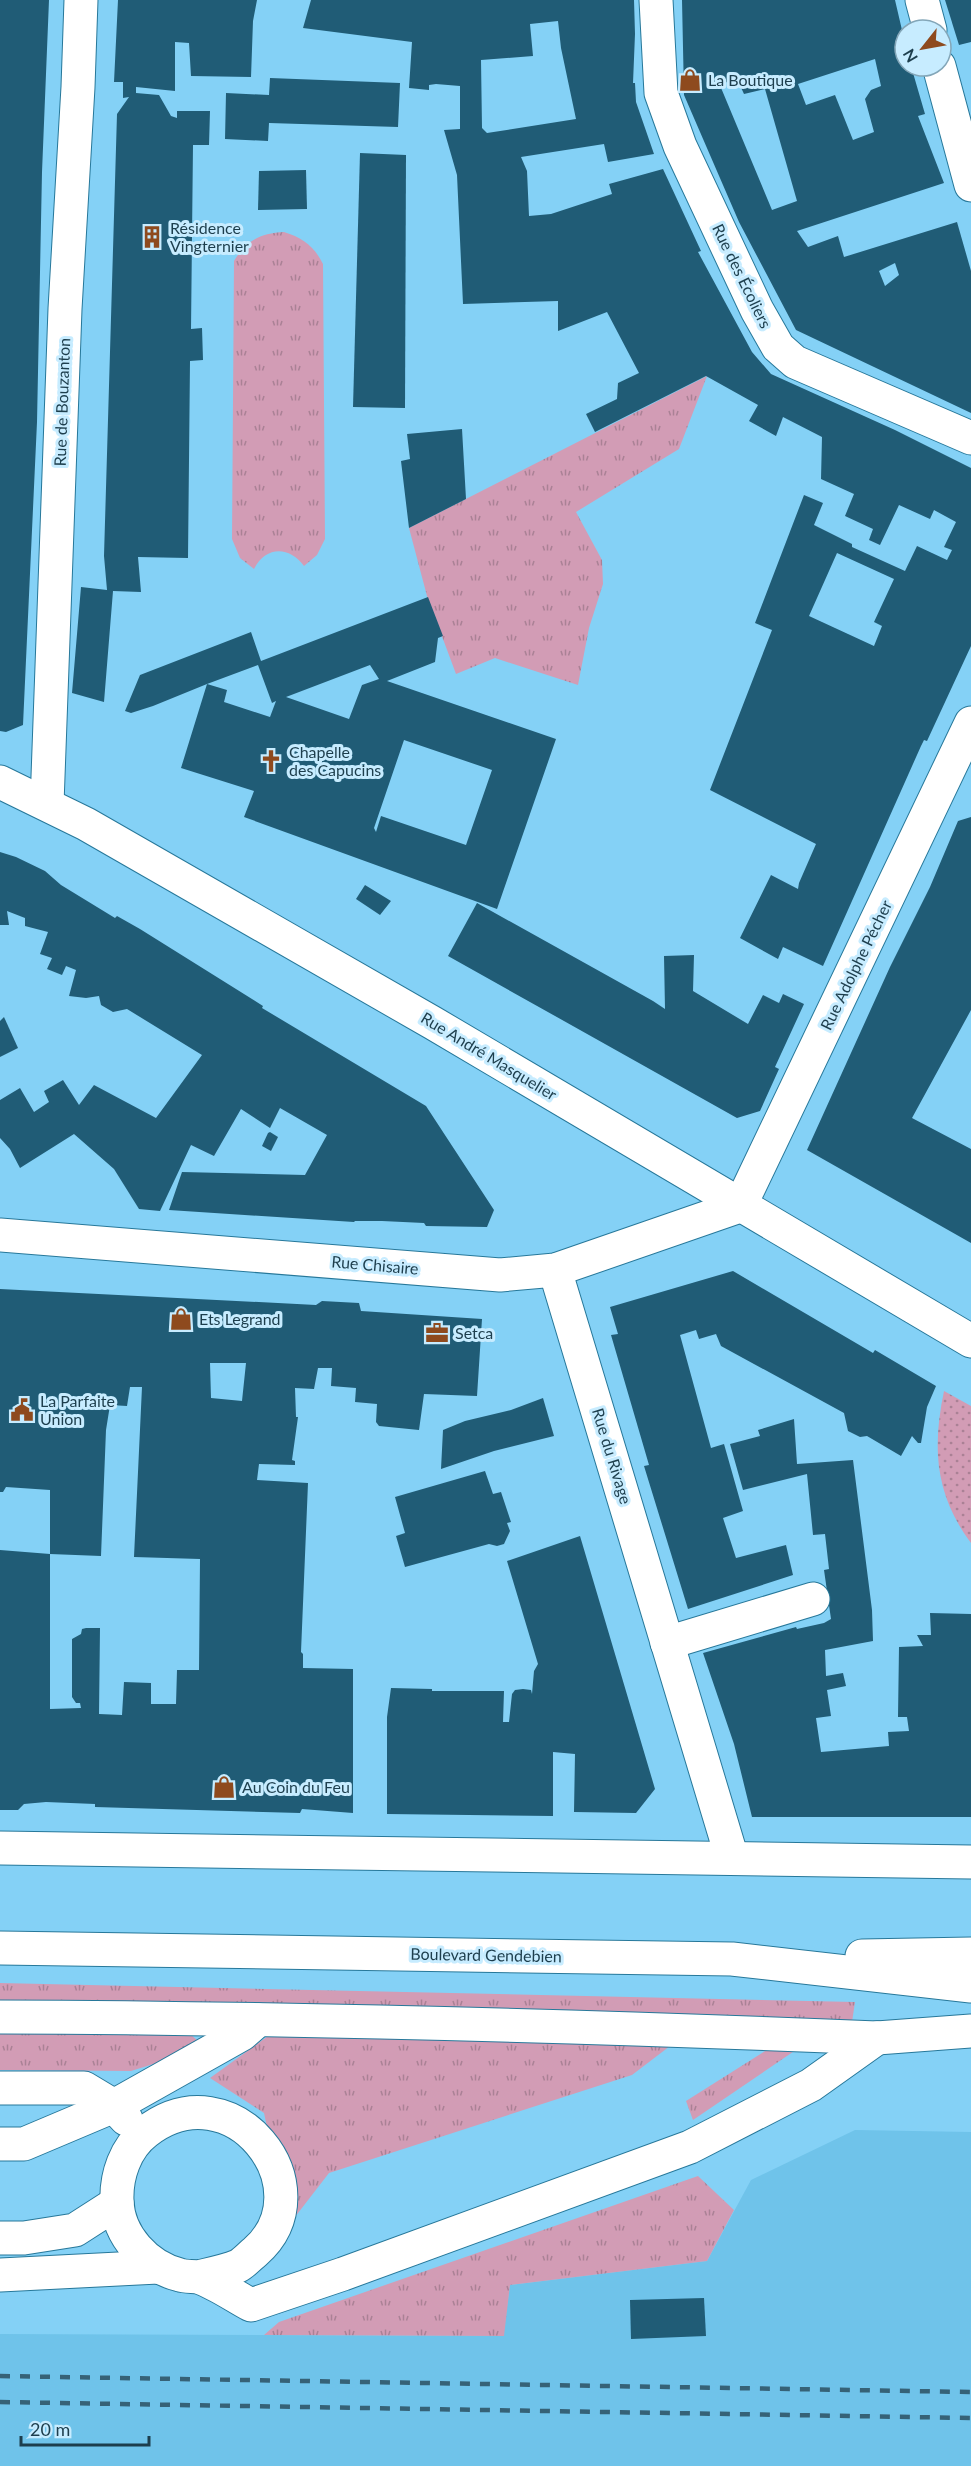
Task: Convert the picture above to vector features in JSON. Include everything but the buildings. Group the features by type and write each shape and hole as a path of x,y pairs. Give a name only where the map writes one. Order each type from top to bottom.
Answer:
{"main road":[{"name":"Rue de Bouzanton","path":"47,804 65,309 81,0"},
{"name":"Rue des Écoliers","path":"656,0 661,93 680,146 757,310 777,347 795,362 971,438"},
{"path":"922,0 927,18"},
{"path":"942,78 971,185"},
{"name":"Rue Adolphe Pécher","path":"740,1206 963,765 971,723"},
{"name":"Rue André Masquelier","path":"0,782 86,824 433,1023 971,1341"},
{"name":"Rue Chisaire","path":"1,1230 500,1275 555,1270 740,1206"},
{"name":"Rue du Rivage","path":"555,1270 732,1858"},
{"path":"667,1643 813,1599"},
{"path":"0,1848 971,1862"},
{"name":"Boulevard Gendebien","path":"0,1948 732,1959 971,1986"},
{"path":"732,1959 971,1954"},
{"path":"0,2018 258,2020 626,2028 878,2038 971,2031"},
{"path":"0,2144 24,2144 114,2106 242,2034 258,2020"},
{"path":"198,2277 239,2265 265,2243 275,2224 280,2201 279,2179 271,2158 258,2139 240,2125 220,2116 197,2113 175,2116 154,2126 142,2135 126,2156 118,2181 117,2203 124,2228 138,2250 158,2267 181,2275 198,2277 251,2305 343,2274 690,2147 811,2085 878,2038"},
{"path":"0,2088 84,2088 114,2106 142,2135"},
{"path":"0,2238 24,2238 75,2230 117,2203"},
{"path":"0,2276 158,2267"}],"shaded area":[{"path":"855,2130 971,2132 971,2466 0,2466 0,2334 503,2336 510,2285 707,2261 751,2180"}],"green space":[{"path":"284,232 307,243 323,264 325,539 317,555 304,566 292,555 278,551 265,556 254,569 240,558 232,539 234,261 254,239"},
{"path":"707,376 679,449 576,512 602,560 603,584 589,628 578,685 495,658 456,674 427,596 409,528"},
{"path":"944,1391 971,1406 971,1543 959,1525 943,1489 938,1432"},
{"path":"0,1983 855,2002 852,2022 0,2007"},
{"path":"183,2028 197,2040 195,2051 131,2071 0,2070 0,2029"},
{"path":"268,2036 674,2043 632,2075 329,2173 288,2226 264,2113 210,2078"},
{"path":"809,2041 693,2120 686,2101 778,2043"},
{"path":"698,2176 734,2210 707,2261 510,2285 504,2336 264,2335 279,2322"}],"railway":[{"path":"0,2376 971,2392"},
{"path":"0,2402 971,2418"}],"place":[{"name":"La Boutique","path":"690,80"},
{"name":"Résidence Vingternier","path":"152,237"},
{"name":"Chapelle des Capucins","path":"271,761"},
{"name":"Ets Legrand","path":"181,1319"},
{"name":"Setca","path":"437,1333"},
{"name":"La Parfaite Union","path":"22,1410"},
{"name":"Au Coin du Feu","path":"224,1787"}]}
